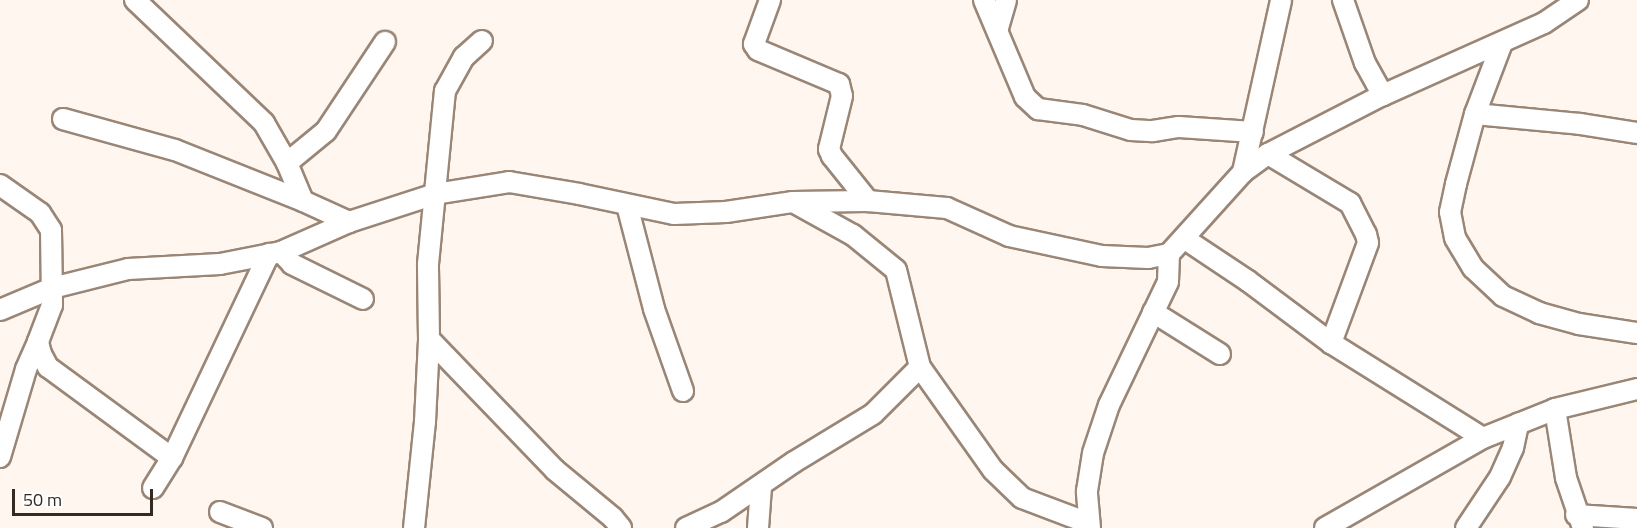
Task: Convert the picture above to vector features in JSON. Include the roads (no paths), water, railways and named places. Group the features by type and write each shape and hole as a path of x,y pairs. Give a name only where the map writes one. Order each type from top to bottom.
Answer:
{"street":[{"path":"135,0 264,123 287,163 303,201"},
{"path":"770,0 754,44 758,50 839,84 842,96 829,149 832,156 868,201"},
{"path":"984,0 998,28 1025,97 1038,109 1083,115 1131,130 1153,131 1179,127 1253,132"},
{"path":"998,28 1006,0"},
{"path":"1243,171 1281,0"},
{"path":"1343,0 1365,63 1383,95"},
{"path":"0,310 52,288 128,269 220,264 275,253 349,222 435,194 509,182 674,214 726,212 793,202 868,201 947,208 1010,236 1102,256 1148,258 1170,254 1185,239 1211,204 1243,171 1268,154 1383,95 1544,23 1578,0"},
{"path":"414,528 429,339 428,264 445,91 464,57 482,41"},
{"path":"287,163 326,131 385,42"},
{"path":"1502,43 1474,114 1450,212 1455,238 1473,268 1503,296 1539,313 1579,324 1637,333"},
{"path":"1474,114 1580,124 1637,133"},
{"path":"63,119 176,150 349,222"},
{"path":"1268,154 1350,203 1366,234 1368,243 1331,343"},
{"path":"0,185 40,213 51,231 52,288 52,304 26,369 0,457"},
{"path":"793,202 853,235 896,270 920,367 993,470 1022,498 1089,526 1087,491 1093,453 1109,405 1168,282 1170,254"},
{"path":"627,205 654,309 683,391"},
{"path":"1185,239 1248,281 1331,343 1483,438"},
{"path":"275,253 292,264 363,299"},
{"path":"153,488 172,458 275,253"},
{"path":"1153,312 1220,354"},
{"path":"429,339 555,470 613,518 621,528"},
{"path":"38,342 48,367 172,458"},
{"path":"686,528 714,516 761,487 794,462 873,414 920,367"},
{"path":"1325,528 1483,438 1555,409 1637,389"},
{"path":"1555,409 1566,478 1579,521 1637,519"},
{"path":"1466,528 1500,477 1512,448 1518,424"},
{"path":"758,528 761,487"},
{"path":"220,512 262,528"}]}
